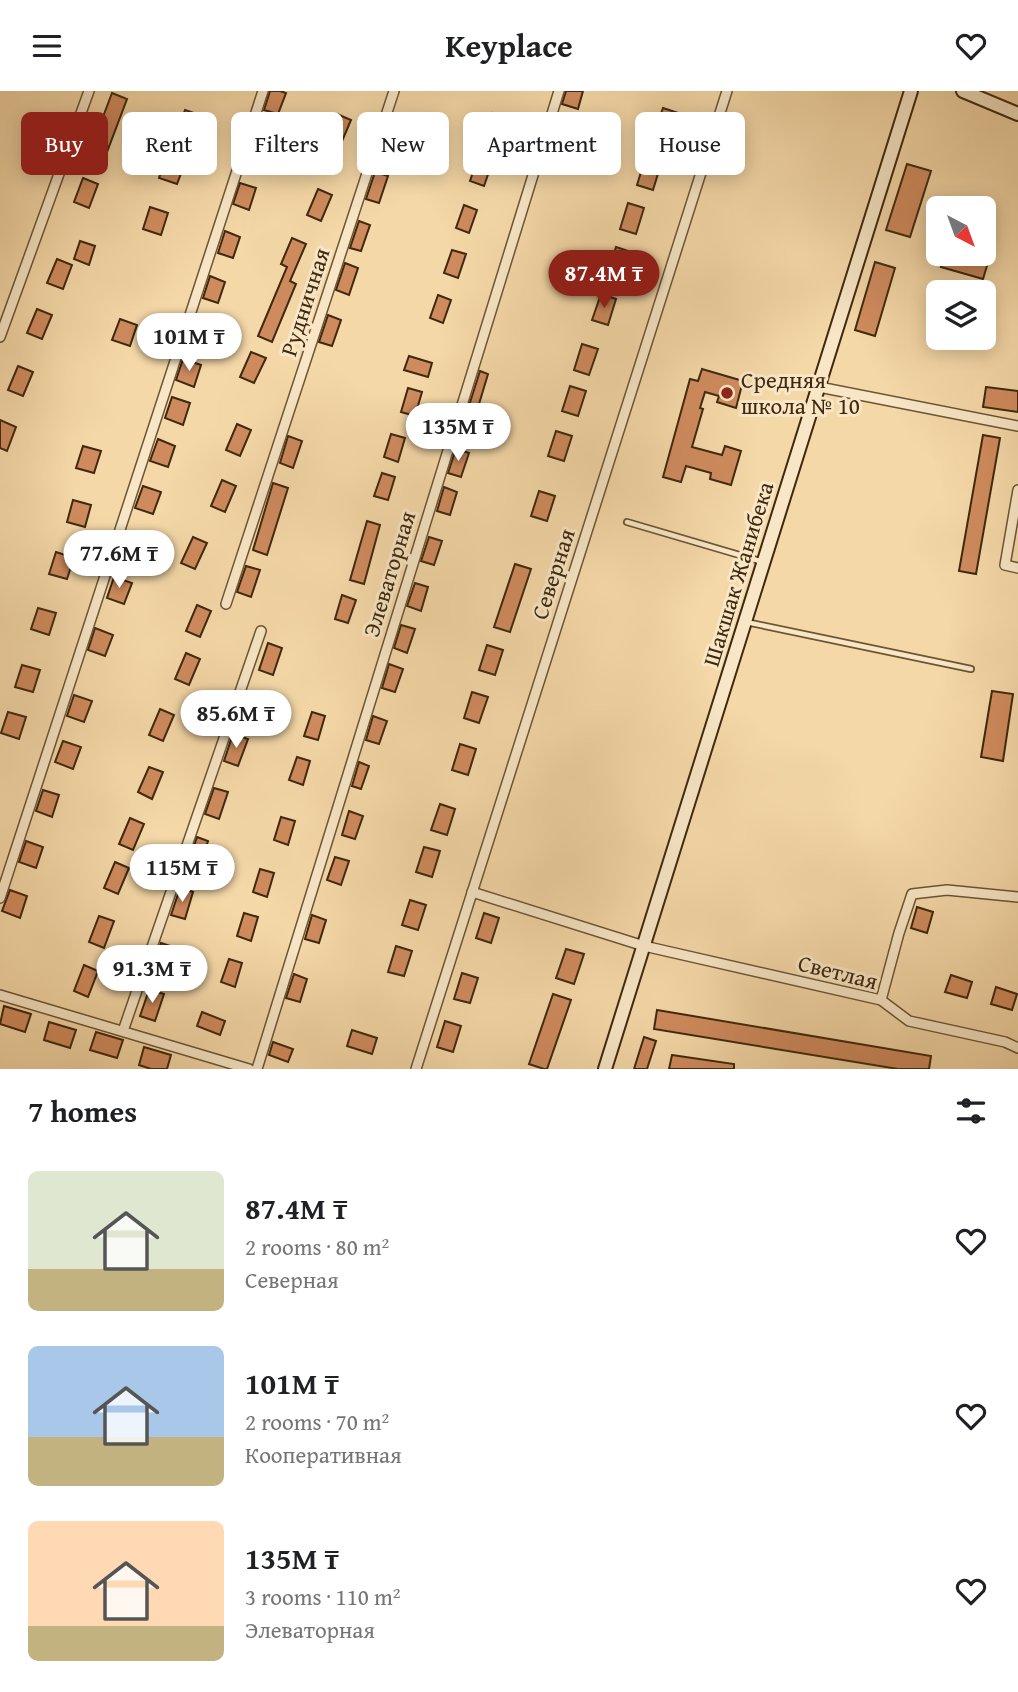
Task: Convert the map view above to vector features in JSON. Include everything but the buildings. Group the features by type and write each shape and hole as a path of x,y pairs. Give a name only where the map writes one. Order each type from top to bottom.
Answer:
{"main road":[{"name":"Шакшак Жанибека","path":"606,1069 911,91"},
{"path":"964,91 1018,114"}],"street":[{"path":"0,337 89,91"},
{"path":"0,898 263,91"},
{"name":"Рудничная","path":"226,604 394,91"},
{"name":"Элеваторная","path":"257,1069 559,91"},
{"name":"Северная","path":"416,1069 727,91"},
{"path":"819,387 1018,426"},
{"path":"1018,490 1005,565 1018,568"},
{"path":"123,1031 261,631"},
{"path":"881,1000 912,894 947,890 1018,897"},
{"name":"Светлая","path":"472,892 644,946 881,1000 909,1021 1005,1042 1018,1048"},
{"path":"0,995 248,1069"}],"lane":[{"path":"627,522 764,562"},
{"path":"745,622 971,669"}],"place":[{"name":"Средняя школа № 10","path":"727,393"}]}
